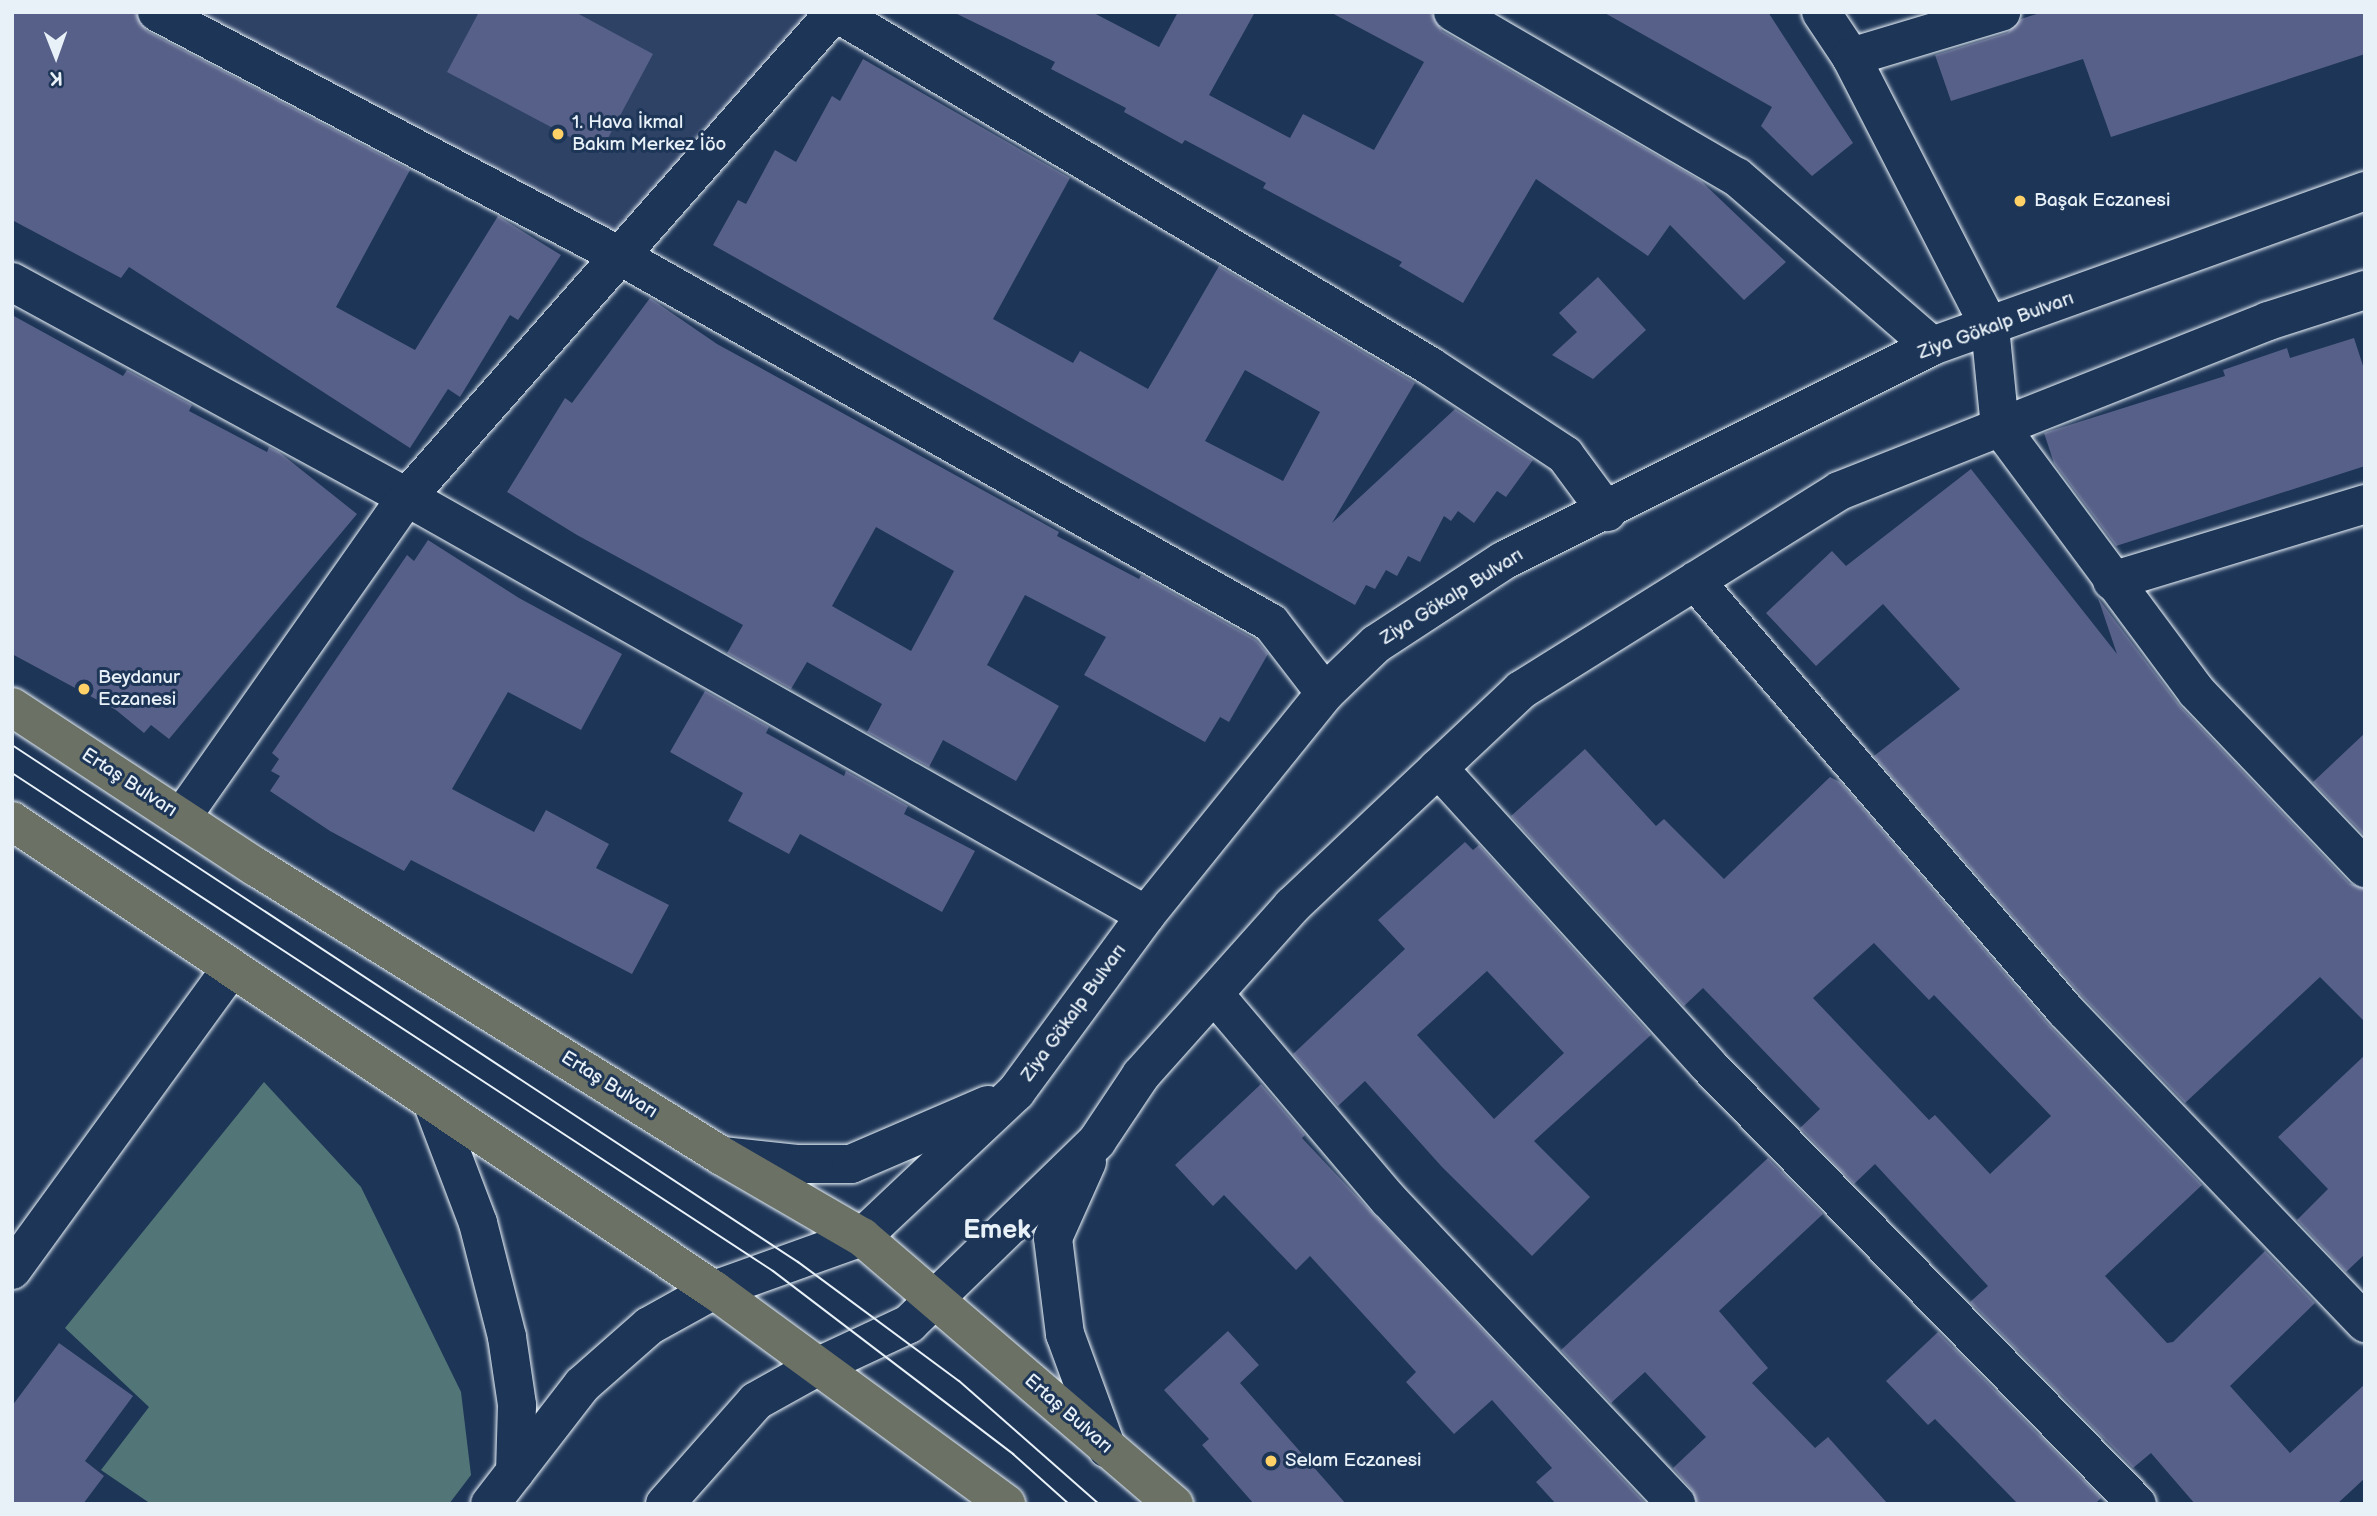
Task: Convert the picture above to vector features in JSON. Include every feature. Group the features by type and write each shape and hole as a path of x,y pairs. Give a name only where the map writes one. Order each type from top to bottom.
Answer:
{"main road":[{"name":"Ertaş Bulvarı","path":"12,707 181,818 722,1156 862,1237 1107,1449 1146,1476 1174,1504"},
{"path":"12,821 434,1107 714,1290 1006,1504"}],"street":[{"path":"157,12 620,256 1271,623 1325,693"},
{"path":"181,818 407,497 835,12 1430,366 1565,454 1607,512"},
{"path":"1453,12 1737,177 1932,346"},
{"path":"1821,12 1851,57 1990,327 2000,427 2196,691 2365,868"},
{"path":"1851,57 2001,12"},
{"name":"Ziya Gökalp Bulvarı","path":"862,1237 1016,1092 1146,915 1325,693 1376,644 1503,561 1607,512 1932,346 2365,191"},
{"path":"12,282 407,497 1146,915"},
{"path":"1107,1449 1065,1334 1053,1238 1097,1141 1141,1075 1292,906 1521,690 1839,491 2268,321 2365,289"},
{"path":"2112,581 2365,504"},
{"path":"1695,581 2065,1010 2365,1323"},
{"path":"1438,768 1707,1064 2137,1504"},
{"path":"12,1270 232,968"},
{"path":"1214,994 1389,1200 1676,1504"},
{"path":"722,1156 797,1164 851,1164 1016,1092"},
{"path":"434,1107 478,1223 507,1337 517,1405 515,1472"},
{"path":"665,1504 756,1401 817,1367 909,1324 1097,1141"},
{"path":"490,1504 582,1385 649,1326 714,1290 862,1237"}],"shaded area":[{"name":"1. Hava İkmal Bakım Merkez İöo","path":"157,12 835,12 620,256"}],"green space":[{"path":"264,1082 361,1187 461,1392 471,1475 449,1504 151,1504 101,1470 149,1407 65,1328"}],"building":[{"path":"12,12 135,12 147,31 410,170 336,307 415,350 498,216 561,255 518,320 510,315 460,397 448,389 410,448 129,267 121,278 12,220"},
{"path":"479,12 575,12 653,54 600,153 447,72"},
{"path":"953,12 1092,12 1159,47 1178,12 1255,12 1209,95 1290,138 1303,114 1374,150 1424,62 1330,12 1431,12 1442,31 1701,181 1786,262 1744,300 1670,225 1648,256 1536,179 1463,303 1399,266 1402,262 1263,188 1266,183 1185,140 1182,144 1124,112 1126,108 1051,69 1055,62"},
{"path":"1603,12 1768,12 1853,143 1812,176 1761,126 1772,107"},
{"path":"2043,12 2365,12 2365,54 2111,137 2083,59 1951,101 1935,55 2007,33 2021,19"},
{"path":"863,59 1070,178 993,319 1073,363 1080,351 1148,389 1219,266 1415,383 1332,523 1455,409 1533,460 1506,497 1497,491 1474,523 1458,511 1451,521 1444,516 1420,562 1408,556 1397,576 1386,570 1375,589 1366,585 1355,605 713,245 738,200 746,204 775,150 796,162 832,96 840,101","holes":["1245,370 1320,412 1283,481 1205,441"]},
{"path":"1598,277 1646,330 1593,379 1552,355 1577,332 1559,313"},
{"path":"650,298 717,344 1059,532 1057,536 1139,579 1141,575 1256,640 1268,654 1229,722 1220,717 1205,742 1084,675 1106,637 1025,595 987,665 1059,706 1016,781 943,740 929,767 867,732 882,704 807,662 791,689 727,653 743,625 577,535 507,492 565,398 572,403","holes":["876,527 954,571 911,651 832,606"]},
{"path":"12,315 123,376 127,370 192,405 189,411 267,452 269,447 279,452 357,514 169,739 151,725 144,733 116,710 12,654"},
{"path":"2354,338 2365,372 2365,466 2116,546 2054,463 2044,433 2225,376 2223,370 2287,348 2290,358"},
{"path":"1971,469 2117,654 2098,598 2180,706 2349,883 2365,889 2365,1022 2320,977 2185,1103 2081,995 1874,756 1960,689 1883,604 1816,666 1766,613 1832,551 1846,566"},
{"path":"428,540 519,598 622,654 581,730 508,692 452,789 534,832 546,810 609,844 596,868 669,905 632,974 411,860 404,871 330,831 270,791 280,776 271,771 279,759 272,753 407,555 414,561"},
{"path":"705,691 769,727 766,733 844,776 846,771 908,806 904,814 975,851 942,912 800,834 789,854 728,821 743,793 670,752"},
{"path":"2365,733 2365,836 2313,782"},
{"path":"1585,749 1656,826 1664,819 1724,879 1830,777 1840,782 2048,1024 2202,1185 2105,1276 2167,1343 2173,1342 2265,1251 2315,1303 2230,1386 2290,1453 2365,1384 2365,1478 2337,1504 2195,1504 2151,1453 2133,1468 1970,1302 1988,1286 1875,1164 1854,1184 1800,1128 1820,1109 1703,988 1684,1006 1511,816","holes":["1874,943 1929,1000 1934,995 2051,1116 1990,1174 1935,1115 1929,1120 1813,998"]},
{"path":"1465,842 1473,850 1479,845 1651,1035 1534,1141 1590,1197 1532,1256 1442,1167 1365,1081 1338,1106 1293,1054 1405,949 1378,920","holes":["1487,971 1564,1053 1494,1119 1417,1035"]},
{"path":"2365,1055 2365,1254 2346,1272 2297,1220 2328,1189 2278,1137"},
{"path":"1261,1084 1305,1135 1302,1138 1646,1504 1556,1504 1536,1482 1552,1468 1492,1400 1454,1434 1406,1382 1416,1372 1310,1256 1296,1270 1224,1195 1213,1206 1175,1165"},
{"path":"1768,1158 1823,1214 1719,1311 1768,1368 1752,1383 1815,1448 1828,1437 1888,1504 1697,1504 1692,1490 1673,1468 1706,1437 1645,1372 1611,1403 1561,1350"},
{"path":"1228,1331 1259,1365 1240,1383 1346,1504 1254,1504 1202,1445 1209,1439 1164,1390"},
{"path":"1938,1332 2101,1498 2095,1504 2018,1504 1935,1419 1928,1425 1886,1381"},
{"path":"59,1343 133,1396 85,1461 104,1476 83,1504 12,1504 12,1406"}],"tram line":[{"path":"12,745 798,1262 959,1381 1099,1504"},
{"path":"12,773 773,1271 1013,1454 1069,1504"}],"place":[{"name":"1. Hava İkmal Bakım Merkez İöo","path":"558,134"},
{"name":"Başak Eczanesi","path":"2020,201"},
{"name":"Beydanur Eczanesi","path":"84,689"},
{"name":"Selam Eczanesi","path":"1271,1461"}],"district":[{"name":"Emek","path":"997,1231"}]}
